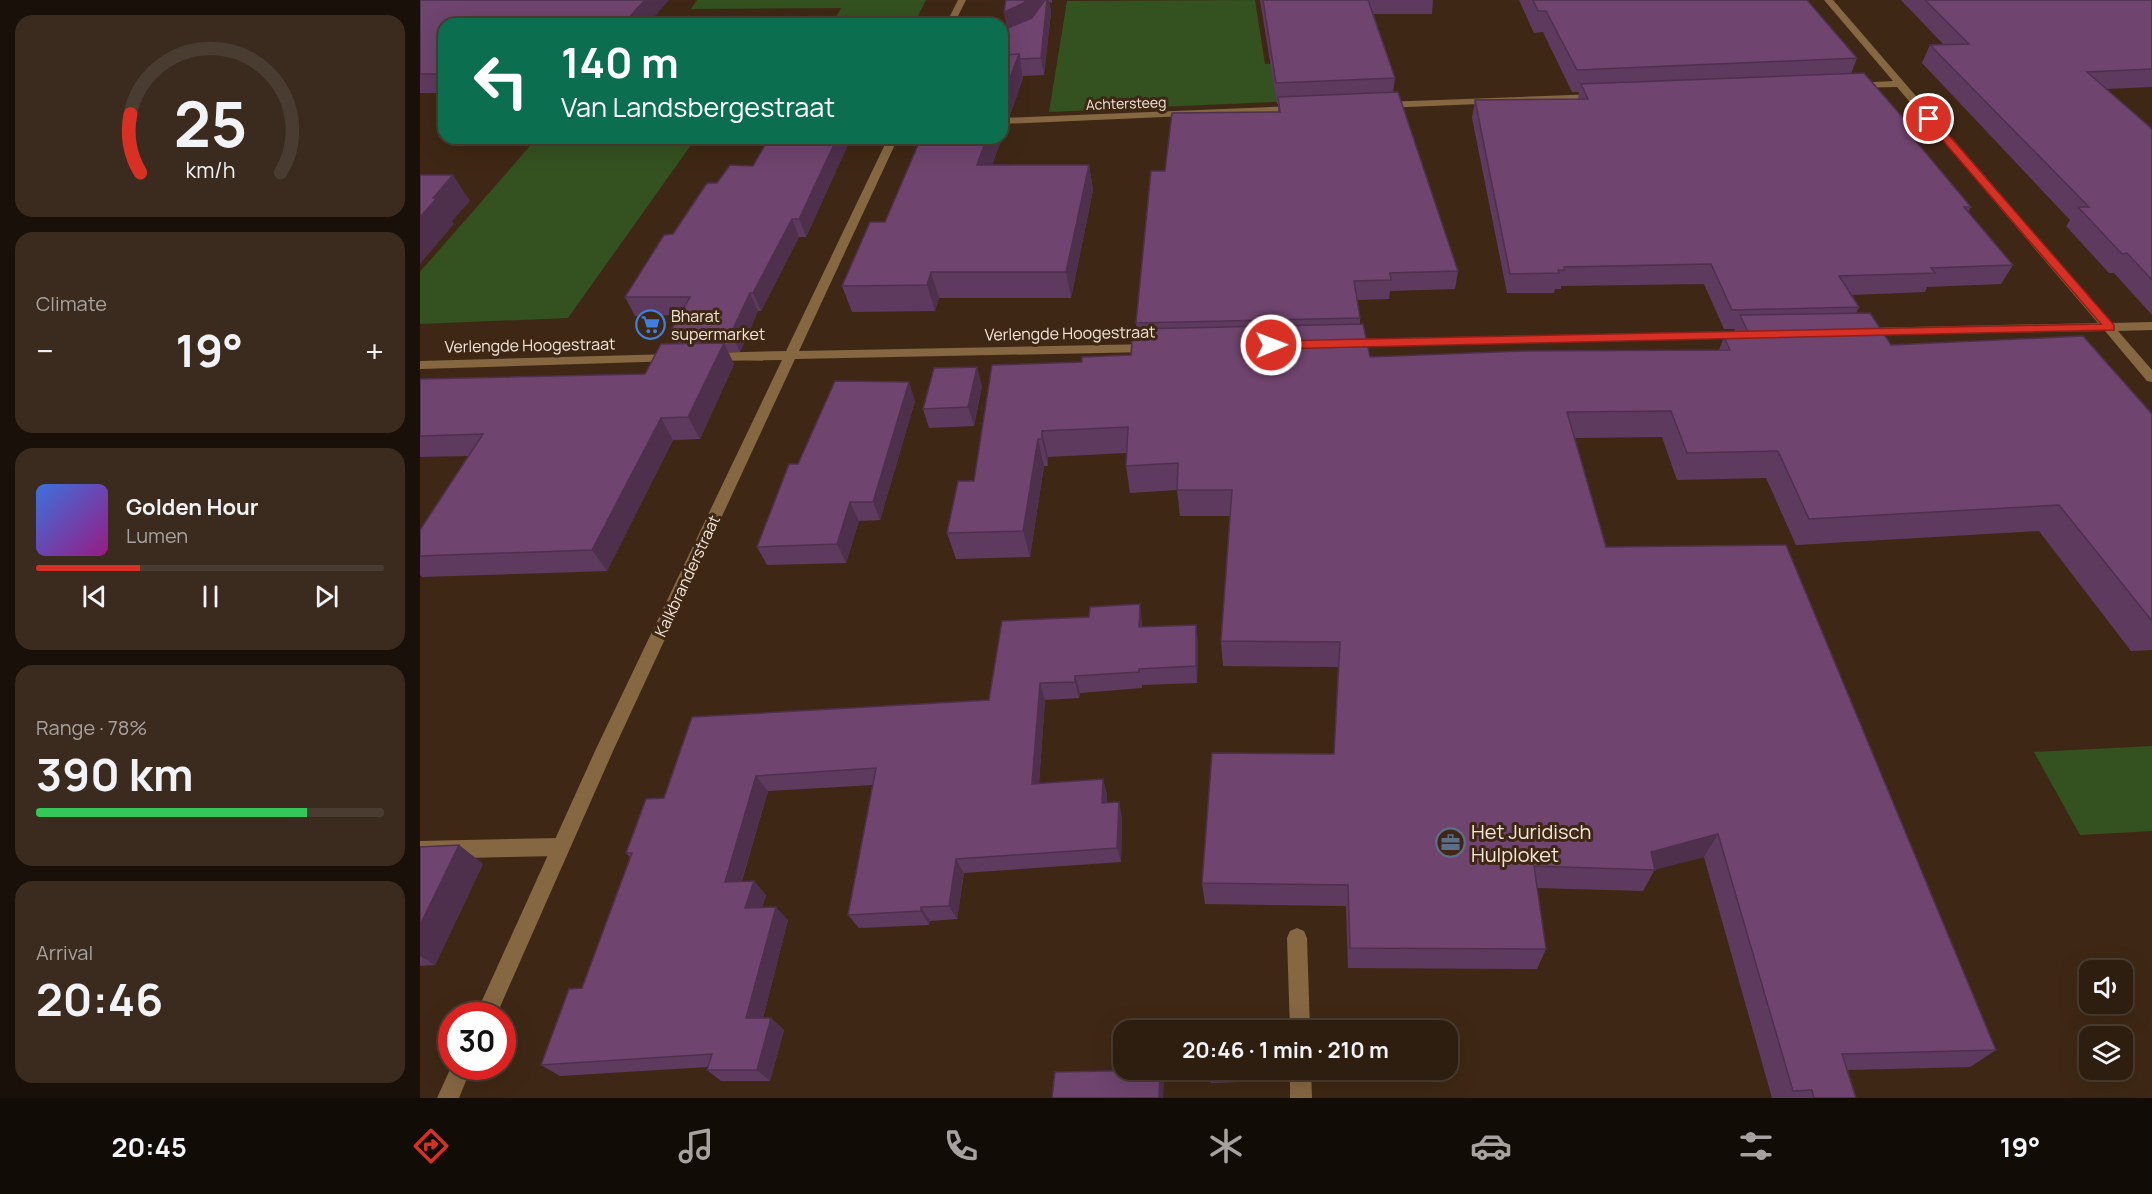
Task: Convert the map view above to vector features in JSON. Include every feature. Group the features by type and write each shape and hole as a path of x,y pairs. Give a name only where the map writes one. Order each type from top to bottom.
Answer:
{"street":[{"path":"953,18 962,0"},
{"path":"1828,0 2152,378"},
{"path":"1839,87 1899,84"},
{"path":"1373,106 1612,96"},
{"name":"Achtersteeg","path":"1008,121 1313,108"},
{"name":"Kalkbranderstraat","path":"491,1002 560,847 890,144"},
{"path":"1846,333 2152,326"},
{"path":"1331,344 1763,335"},
{"name":"Verlengde Hoogestraat","path":"420,364 1163,347"},
{"path":"420,849 560,847"},
{"path":"1297,938 1300,1020"},
{"path":"448,1098 456,1080"},
{"path":"1301,1080 1301,1098"}],"green space":[{"path":"697,0 926,0 917,18 835,18 841,8 691,9"},
{"path":"1255,0 1265,64 1310,63 1316,100 1049,112 1067,1"},
{"path":"532,144 692,144 568,318 420,324 420,272"},
{"path":"2152,746 2152,831 2080,835 2034,752"}],"building":[{"path":"420,0 645,0 628,18 438,18 438,74 420,74"},
{"path":"1006,0 1026,0 1004,12"},
{"path":"1047,0 1041,58 1020,59 1019,54 1008,55 1008,28 1032,18"},
{"path":"1263,0 1368,0 1395,78 1276,83"},
{"path":"1533,0 1807,0 1857,58 1577,70 1546,11 1538,11"},
{"path":"1925,0 2152,0 2152,69 2087,72 2152,129 2152,280 2127,253 2122,254 2078,207 2089,207 1930,45 1969,44"},
{"path":"1019,54 1008,83 1008,55"},
{"path":"1864,73 1912,128 1905,128 1971,207 1964,207 2013,265 1931,268 1935,273 1839,276 1859,307 1732,310 1711,264 1564,267 1565,270 1558,270 1559,273 1510,274 1475,100 1588,99 1581,84"},
{"path":"1398,92 1458,271 1390,273 1391,280 1354,281 1360,318 1136,323 1151,171 1165,171 1172,113 1280,112 1278,97"},
{"path":"766,144 834,144 799,219 792,219 753,293 750,293 731,333 669,334 690,297 625,297 664,235 673,234 707,183 717,183 730,165 753,166"},
{"path":"918,144 985,144 977,165 1089,165 1066,272 931,272 927,285 842,286 870,222 885,222"},
{"path":"420,175 453,175 420,217"},
{"path":"1870,313 1891,345 2083,336 2152,414 2152,621 2059,505 1809,519 1778,451 1687,453 1671,411 1567,412 1606,547 1786,545 1996,1050 1842,1054 1856,1098 1814,1098 1812,1090 1793,1091 1718,834 1651,852 1655,870 1534,866 1546,949 1350,948 1348,885 1202,883 1212,753 1334,754 1340,642 1221,641 1232,490 1177,490 1178,463 1126,466 1128,427 1042,431 1042,439 1038,439 1023,531 947,533 958,481 974,481 992,365 1082,362 1082,357 1131,355 1133,329 1363,324 1370,357 1522,351 1730,350 1724,337 1750,336 1740,315"},
{"path":"724,343 688,417 661,418 592,550 420,556 420,530 483,434 420,436 420,379 645,374 661,344"},
{"path":"977,367 968,407 923,409 934,368"},
{"path":"835,381 909,382 873,502 850,502 837,544 757,547 789,464 798,464"},
{"path":"1140,604 1139,627 1196,625 1196,666 1139,669 1139,672 1075,676 1075,682 1040,683 1032,784 1103,779 1102,803 1119,802 1117,848 956,859 949,906 921,907 921,911 848,915 876,768 756,776 725,882 754,881 745,908 776,907 746,1018 771,1018 757,1070 707,1070 712,1054 541,1065 569,989 582,988 632,853 626,853 646,799 664,798 692,717 989,700 1002,621 1089,617 1090,607"},
{"path":"459,845 420,925 420,847"},
{"path":"1113,1071 1113,1080 1160,1080 1159,1098 1052,1098 1055,1072"}],"place":[{"name":"Bharat supermarket","path":"650,325"},
{"name":"Het Juridisch Hulploket","path":"1450,842"}],"route":[{"path":"1271,345 2110,327 1929,119"}]}
